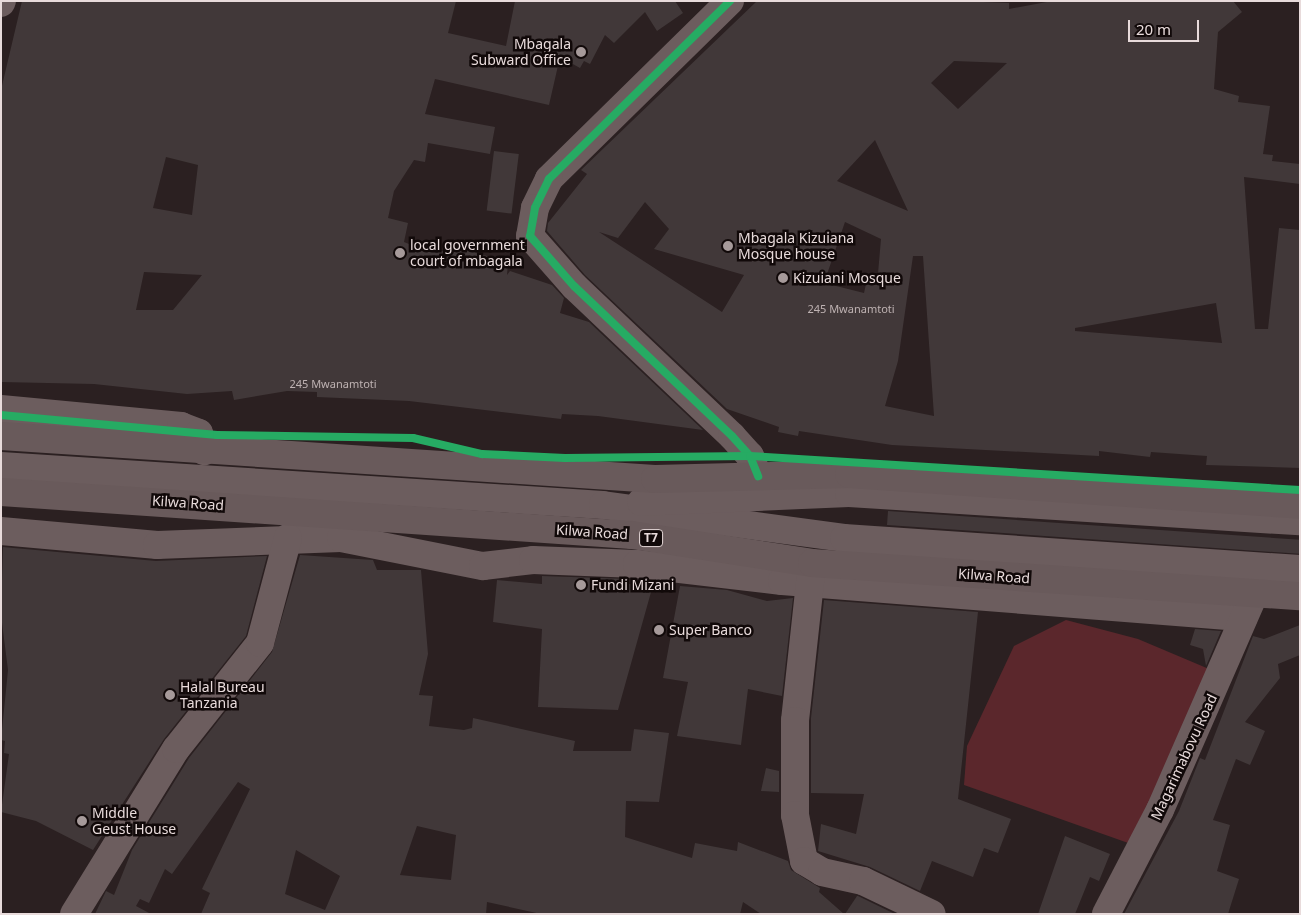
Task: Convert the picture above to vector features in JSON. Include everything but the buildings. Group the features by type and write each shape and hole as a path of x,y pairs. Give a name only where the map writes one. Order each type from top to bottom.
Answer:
{"highway":[{"path":"1,436 655,480 849,474 1300,505"},
{"name":"Kilwa Road","path":"1,492 632,535 812,573 1249,607 1300,596"}],"street":[{"path":"730,1 549,179 535,208 530,236 574,286 732,436 750,456 758,476"},
{"path":"1,408 181,426 199,433 204,451"},
{"path":"1,466 603,505 844,538 1300,569"},
{"path":"603,505 849,493 1300,522"},
{"path":"1,531 157,545 288,538 342,538 483,566 533,560 812,573 800,643 795,721 795,815 804,860 822,872 863,881 932,914"},
{"path":"74,914 176,749 260,643 288,538"},
{"name":"Magarimabovu Road","path":"1106,914 1168,793 1249,607"}],"shaded area":[{"path":"1066,620 1138,639 1209,669 1131,844 964,785 967,746 1014,646"}],"cycle path":[{"path":"730,1 549,179 535,208 530,236 574,286 732,436 750,456 758,476"},
{"path":"1,415 217,435 413,438 482,454 565,458 750,456 1300,490"}],"place":[{"name":"Mbagala Subward Office","path":"581,52"},
{"name":"Mbagala Kizuiana Mosque house","path":"728,246"},
{"name":"local government court of mbagala","path":"400,253"},
{"name":"Kizuiani Mosque","path":"783,278"},
{"name":"Fundi Mizani","path":"581,585"},
{"name":"Super Banco","path":"659,630"},
{"name":"Halal Bureau Tanzania","path":"170,695"},
{"name":"Middle Geust House","path":"82,821"}]}
